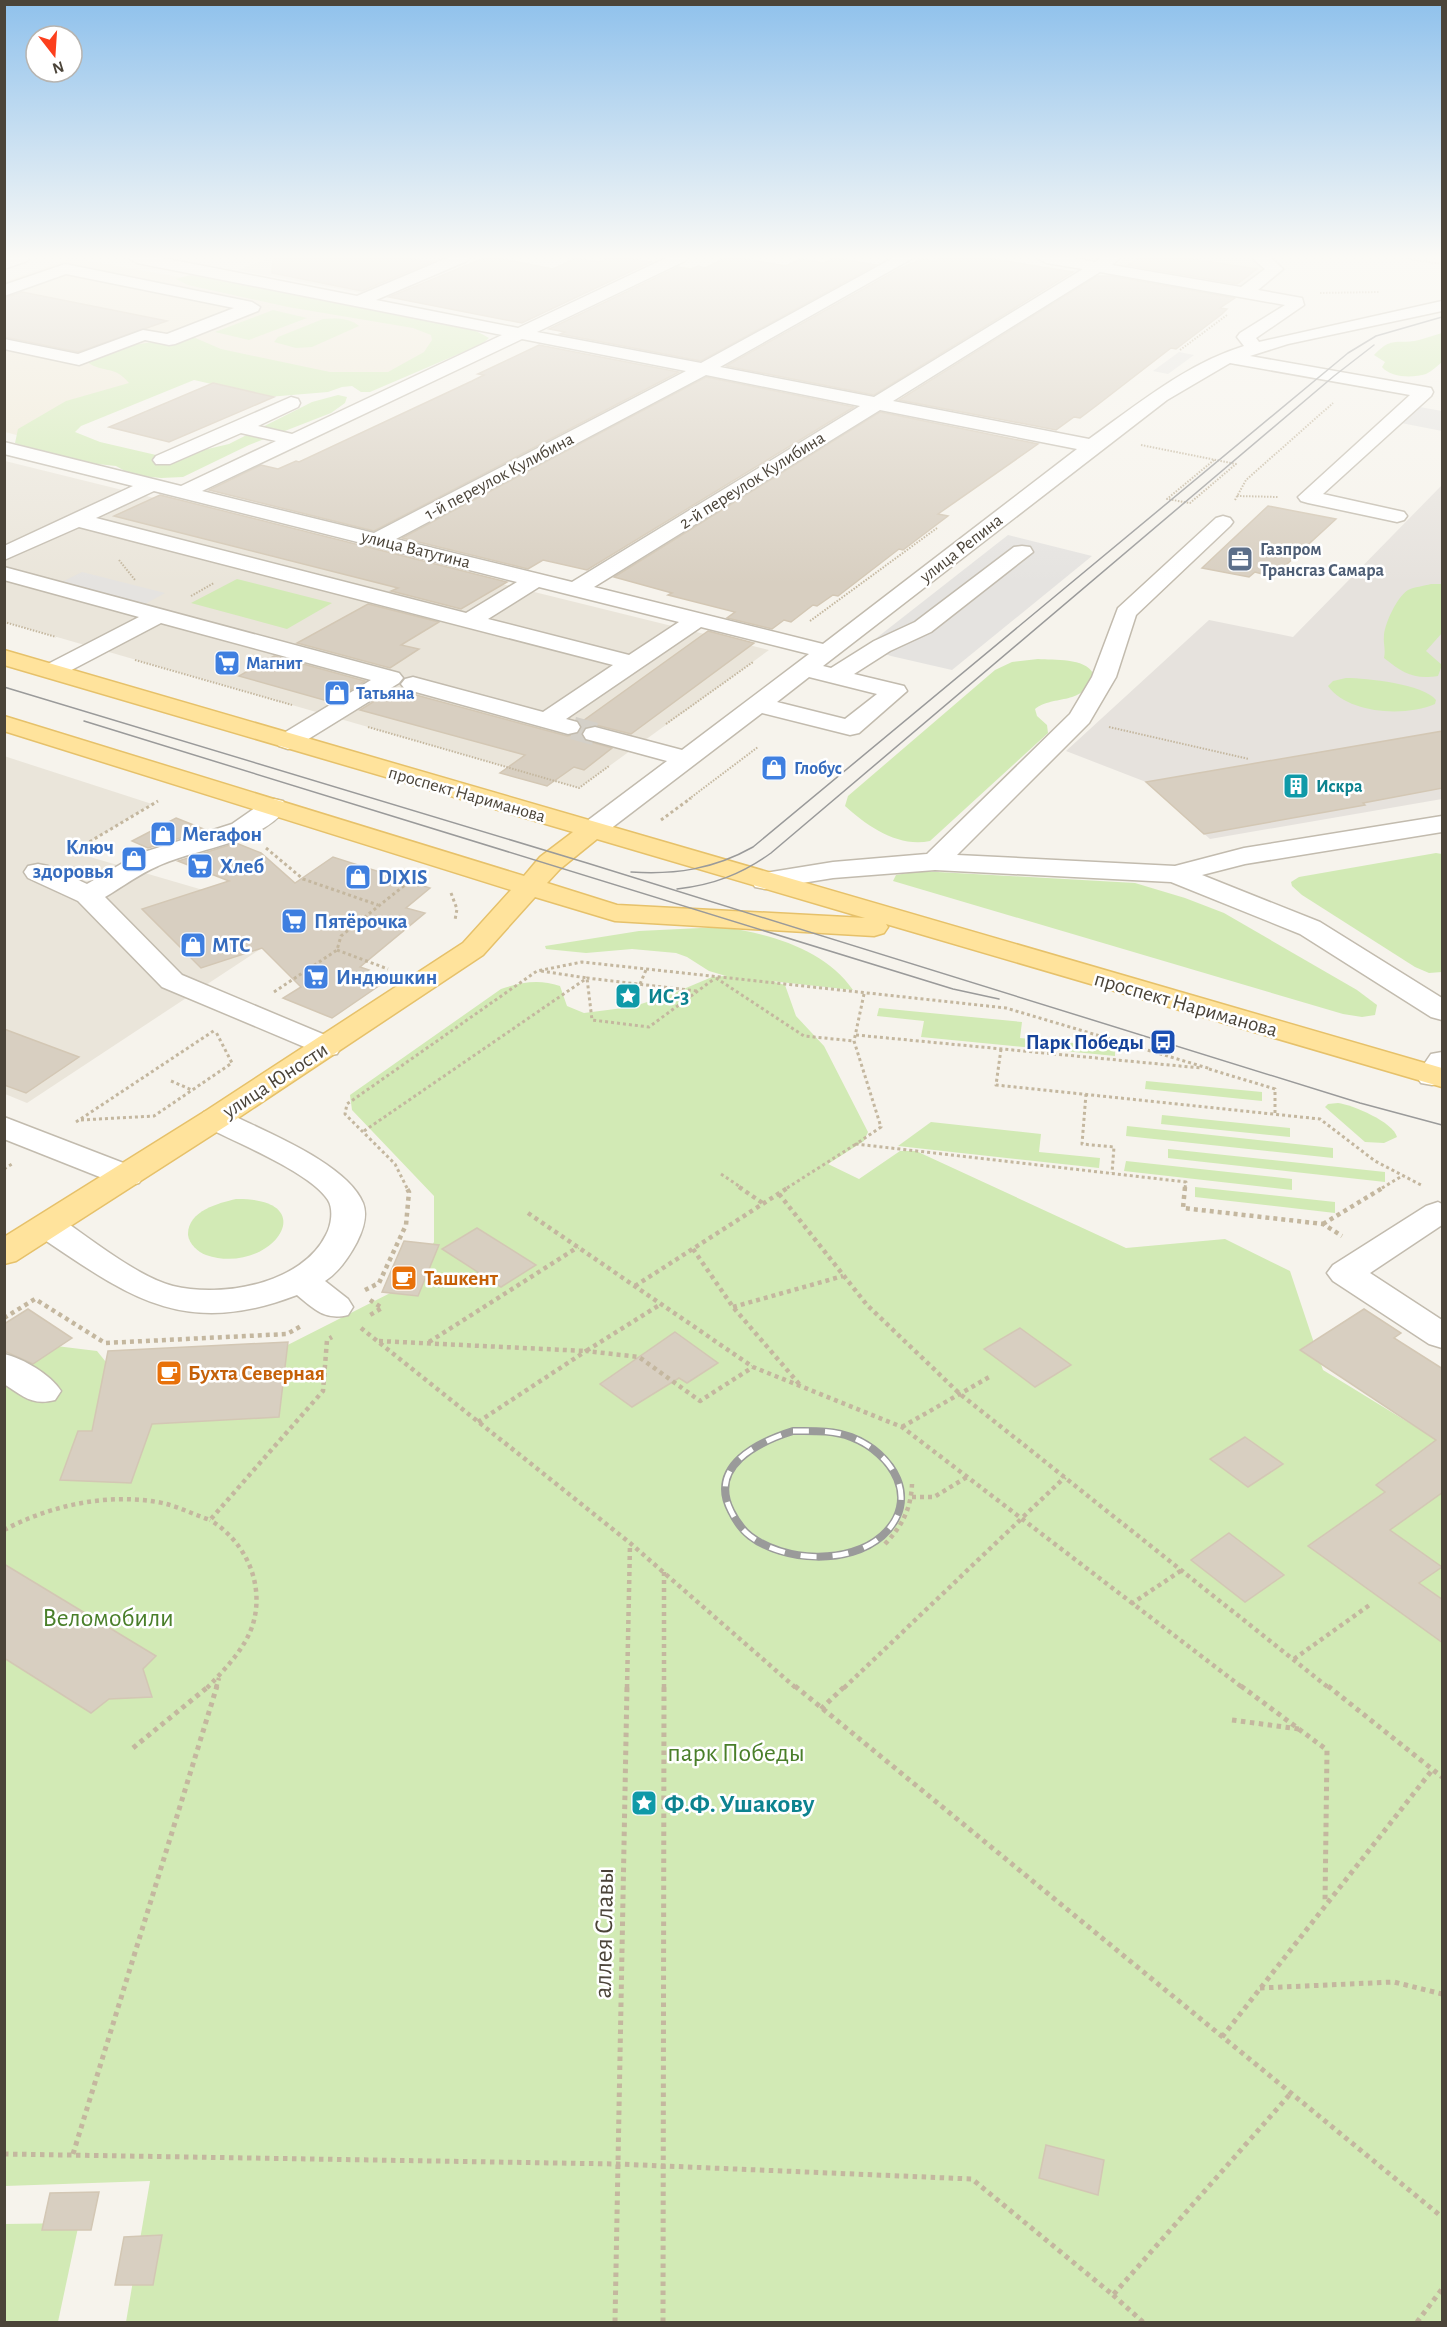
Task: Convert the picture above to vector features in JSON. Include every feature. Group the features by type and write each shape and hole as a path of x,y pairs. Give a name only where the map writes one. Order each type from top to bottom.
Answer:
{"main road":[{"name":"проспект Нариманова","path":"4,657 930,930 1439,1072"},
{"name":"проспект Нариманова","path":"6,724 615,913 930,930"},
{"name":"улица Репина","path":"529,887 559,855 592,830"},
{"name":"улица Юности","path":"4,1253 127,1176 473,950 529,887"}],"street":[{"path":"184,492 451,367"},
{"path":"685,367 1099,442"},
{"name":"1-й переулок Кулибина","path":"377,540 708,367"},
{"name":"2-й переулок Кулибина","path":"576,589 936,367"},
{"name":"улица Репина","path":"592,830 828,652 1160,396 1208,367"},
{"path":"1282,367 1359,380 1434,389"},
{"path":"1308,497 1434,389"},
{"path":"163,460 291,403"},
{"path":"239,426 295,440"},
{"name":"улица Ватутина","path":"4,448 828,652"},
{"path":"4,554 153,484"},
{"path":"1308,497 1397,516"},
{"path":"78,520 632,663"},
{"path":"935,862 1077,720 1104,677 1126,613 1223,522"},
{"path":"835,676 882,646 923,627 1022,552"},
{"path":"4,573 391,678 288,741"},
{"path":"469,621 537,579"},
{"path":"52,671 159,615"},
{"path":"546,721 698,619"},
{"path":"758,705 850,728 896,691 805,669"},
{"path":"413,684 687,759"},
{"path":"88,895 148,860 241,830 274,807"},
{"path":"765,881 833,870 935,862 1175,874 1244,856 1443,824"},
{"path":"38,872 88,895 172,981 326,1047"},
{"path":"1175,874 1310,928 1443,1011"},
{"path":"48,1226 136,1282 168,1296 206,1302 248,1298 288,1287 320,1267 341,1244 349,1221 345,1199 330,1180 215,1119"},
{"path":"4,1127 127,1176"},
{"path":"1441,1212 1345,1273 1443,1336"},
{"path":"300,1279 348,1321"},
{"path":"4,1366 42,1391"}],"path":[{"path":"1223,522 1246,480 1359,380"},
{"path":"1099,442 1214,460 1236,464 1190,503 1167,499 1214,460"},
{"path":"1237,496 1308,497"},
{"path":"99,525 118,558 159,615 248,564"},
{"path":"579,788 760,657"},
{"path":"1077,720 1249,759"},
{"path":"669,814 758,747"},
{"path":"38,872 164,798"},
{"path":"274,841 265,847 303,879 379,905"},
{"path":"446,888 452,894 457,909 454,924"},
{"path":"338,950 395,971"},
{"path":"210,1520 323,1391 327,1340 348,1321 382,1308 361,1293 379,1283 406,1225 410,1192 395,1164 345,1114 347,1104 537,970 582,963 1006,1008 1275,1089 1275,1114"},
{"path":"640,984 646,969"},
{"path":"537,970 697,991"},
{"path":"586,978 592,1020 649,1027 715,978"},
{"path":"364,1131 586,978"},
{"path":"715,978 804,1036 855,1041"},
{"path":"636,1286 881,1127 855,1041 864,994"},
{"path":"80,1120 154,1116 193,1090 232,1063 215,1030"},
{"path":"856,1035 1211,1069"},
{"path":"1001,1049 996,1085 1320,1119 1375,1161 1402,1175 1323,1224"},
{"path":"171,1081 193,1090"},
{"path":"1086,1094 1082,1144 1114,1147 1112,1173"},
{"path":"856,1144 1186,1182 1183,1208 1323,1224 1373,1255"},
{"path":"721,1174 764,1204"},
{"path":"779,1194 867,1305 960,1394 1443,1777"},
{"path":"528,1213 753,1367 902,1427 1131,1604 1327,1750 1325,1903"},
{"path":"427,1343 578,1247"},
{"path":"693,1249 733,1308 801,1386"},
{"path":"733,1308 843,1276"},
{"path":"4,1318 35,1299"},
{"path":"478,1422 661,1304"},
{"path":"348,1321 377,1341 630,1543 821,1708 1443,2217"},
{"path":"377,1341 586,1351 639,1357 700,1401 753,1367"},
{"path":"902,1427 991,1376"},
{"path":"912,1497 934,1497 967,1477"},
{"path":"821,1708 1065,1477"},
{"path":"885,1544 897,1532 909,1512 912,1484"},
{"path":"4,1530 67,1505 120,1499 174,1505 210,1520 220,1526 244,1551 257,1585 252,1625 232,1662 219,1678 133,1748"},
{"name":"аллея Славы","path":"615,2322 630,1543"},
{"path":"1131,1604 1182,1570"},
{"path":"663,2322 664,1572"},
{"path":"1294,1659 1371,1604"},
{"path":"73,2154 219,1678"},
{"path":"1232,1720 1300,1729"},
{"path":"1222,2037 1325,1903 1433,1769"},
{"path":"1260,1988 1394,1982 1443,1995"},
{"path":"1113,2295 1291,2093"},
{"path":"4,2154 617,2164 972,2179 1143,2322"},
{"path":"1417,2322 1443,2289"}],"shaded area":[{"path":"5,367 188,367 24,437 5,432"},
{"path":"263,367 420,367 369,389"},
{"path":"1159,367 1178,367 1168,374 1153,371"},
{"path":"1414,406 1442,411 1442,431 1396,422"},
{"path":"5,461 769,650 579,788 5,622"},
{"path":"1442,485 1442,799 1210,839 1146,782 1066,751 1209,620 1293,637"},
{"path":"1008,535 1092,556 952,670 891,656 865,647"},
{"path":"82,572 165,593 145,604 62,582"},
{"path":"4,756 152,804 73,852 203,890 262,948 27,1103 5,1094"}],"green space":[{"path":"95,367 304,367 330,372 388,372 398,367 429,367 370,392 361,392 352,386 328,392 268,397 194,380 81,426 75,432 100,442 169,458 229,444 312,402 338,395 347,397 345,403 331,413 249,445 183,477 161,478 132,475 116,466 69,461 15,443 18,429 66,401 129,383 118,373"},
{"path":"1382,367 1436,367 1426,374 1415,376 1396,375"},
{"path":"237,579 332,603 287,629 191,603"},
{"path":"1442,584 1442,633 1426,651 1442,665 1438,676 1422,677 1397,668 1384,658 1384,635 1392,611 1404,593 1410,589"},
{"path":"1038,659 1076,662 1083,665 1093,673 1089,684 1076,695 1035,709 1037,716 1047,725 1048,733 930,841 907,841 884,834 845,806 848,796 995,670 1012,662"},
{"path":"1346,678 1407,686 1429,694 1436,700 1435,704 1408,711 1363,707 1337,695 1328,686 1333,681"},
{"path":"1436,853 1442,854 1442,972 1429,973 1415,967 1302,895 1292,886 1291,882 1299,877"},
{"path":"920,871 1135,883 1185,898 1224,913 1357,990 1377,1005 1375,1015 1362,1017 1343,1014 893,881 896,875"},
{"name":"парк Победы","path":"721,927 758,934 794,945 827,964 853,990 771,981 785,985 796,1016 824,1046 868,1132 864,1141 828,1164 859,1179 900,1151 916,1151 1126,1248 1225,1239 1290,1271 1323,1370 1442,1443 1442,2322 126,2322 150,2181 5,2186 4,1356 48,1345 97,1351 110,1367 258,1360 412,1282 434,1242 434,1196 352,1110 350,1095 501,989 530,982 560,986 567,1006 584,1013 631,1007 667,996 712,977 726,976 709,971 676,953 632,949 586,953 546,949 545,946 639,931"},
{"path":"879,1008 1022,1022 1020,1038 1115,1047 1115,1056 921,1037 924,1021 877,1016"},
{"path":"1146,1081 1262,1092 1262,1101 1145,1089"},
{"path":"1338,1103 1381,1120 1394,1131 1397,1137 1384,1143 1365,1142 1325,1107 1328,1104"},
{"path":"1162,1115 1290,1128 1290,1137 1161,1124"},
{"path":"931,1122 1041,1134 1039,1152 1100,1158 1099,1168 898,1146"},
{"path":"1127,1126 1333,1148 1333,1158 1126,1136"},
{"path":"1168,1149 1385,1172 1385,1182 1168,1158"},
{"path":"1126,1161 1292,1179 1292,1190 1124,1171"},
{"path":"1195,1187 1335,1202 1335,1213 1195,1197"},
{"path":"236,1199 263,1202 279,1210 283,1222 279,1235 268,1247 250,1255 229,1259 200,1252 192,1244 188,1235 193,1220 205,1210"},
{"path":"79,2223 58,2322 5,2322 4,2224"}],"building":[{"path":"494,367 651,367 679,372 374,531 209,490 261,465 278,469 296,461 299,462 484,375 478,374"},
{"path":"729,367 920,367 874,395"},
{"path":"952,367 1147,367 1080,418 1074,417 1056,430 899,400"},
{"path":"706,377 854,407 587,570 543,560 528,569 402,538"},
{"path":"213,383 274,397 169,442 109,427"},
{"path":"880,412 1038,444 938,514 948,516 903,550 899,549 838,596 833,595 817,606 813,605 791,622 784,620 772,629 727,618 735,612 668,595 672,593 614,577"},
{"path":"160,495 507,582 461,609 391,591 398,588 114,516"},
{"path":"1268,506 1336,519 1273,577 1255,572 1249,577 1202,568"},
{"path":"368,604 439,622 401,645 419,649 390,668 297,643"},
{"path":"708,631 754,643 631,734 596,725 586,727 581,733 584,740 612,748 584,770 574,767 547,786 500,773 525,755 360,710 394,689 567,736 577,734 582,728 580,723"},
{"path":"274,656 365,681 331,702 239,676"},
{"name":"Искра","path":"1443,731 1443,788 1363,803 1365,805 1204,834 1146,782"},
{"path":"176,818 206,830 148,848 132,841"},
{"path":"236,843 261,853 295,883 333,857 430,888 406,908 425,913 360,967 369,970 365,973 386,981 332,1018 283,998 301,987 262,948 201,968 142,909 229,881 178,861"},
{"path":"4,1029 79,1057 26,1093 4,1085"},
{"path":"477,1228 536,1265 501,1287 442,1249"},
{"path":"404,1241 439,1245 418,1296 382,1292"},
{"path":"28,1309 72,1338 33,1364 4,1351 4,1324"},
{"path":"1364,1309 1401,1333 1394,1338 1443,1369 1443,1492 1390,1530 1442,1567 1419,1583 1443,1600 1443,1643 1308,1546 1385,1492 1376,1485 1436,1440 1300,1350"},
{"path":"1020,1328 1071,1365 1035,1387 984,1349"},
{"path":"675,1332 718,1363 687,1383 679,1378 632,1407 600,1384"},
{"path":"288,1342 279,1417 152,1424 131,1483 60,1480 78,1431 92,1431 108,1351"},
{"path":"1245,1437 1283,1464 1248,1487 1210,1459"},
{"path":"1229,1533 1284,1575 1245,1602 1191,1560"},
{"path":"4,1564 156,1656 143,1669 152,1697 109,1699 91,1713 4,1658"},
{"path":"1046,2145 1104,2160 1098,2195 1039,2178"},
{"path":"99,2192 91,2230 42,2230 50,2193"},
{"path":"162,2235 153,2285 115,2285 124,2237"}],"tunnel":[{"path":"573,728 595,734"}],"tram line":[{"path":"631,872 694,869 724,861 753,847 1332,367"},
{"path":"677,889 703,885 727,877 771,853 1346,367"},
{"path":"4,687 587,863 1360,1103 1442,1125"},
{"path":"84,721 953,989 999,999"}],"railway":[{"path":"793,1431 830,1432 851,1437 866,1444 890,1466 901,1493 900,1508 894,1522 882,1536 852,1552 816,1557 780,1551 764,1545 741,1528 731,1511 726,1495 726,1481 731,1469 752,1449 793,1431"}],"place":[{"name":"Газпром Трансгаз Самара","path":"1240,559"},
{"name":"Магнит","path":"227,663"},
{"name":"Татьяна","path":"337,693"},
{"name":"Глобус","path":"774,768"},
{"name":"Искра","path":"1296,786"},
{"name":"Мегафон","path":"163,834"},
{"name":"Ключ здоровья","path":"134,859"},
{"name":"Хлеб","path":"200,866"},
{"name":"DIXIS","path":"358,877"},
{"name":"Пятёрочка","path":"294,921"},
{"name":"МТС","path":"193,945"},
{"name":"Индюшкин","path":"316,977"},
{"name":"ИС-3","path":"628,996"},
{"name":"Парк Победы","path":"1163,1042"},
{"name":"Ташкент","path":"404,1278"},
{"name":"Бухта Северная","path":"169,1373"},
{"name":"Ф.Ф. Ушакову","path":"644,1803"}],"park label":[{"name":"Веломобили","path":"108,1617"}]}
